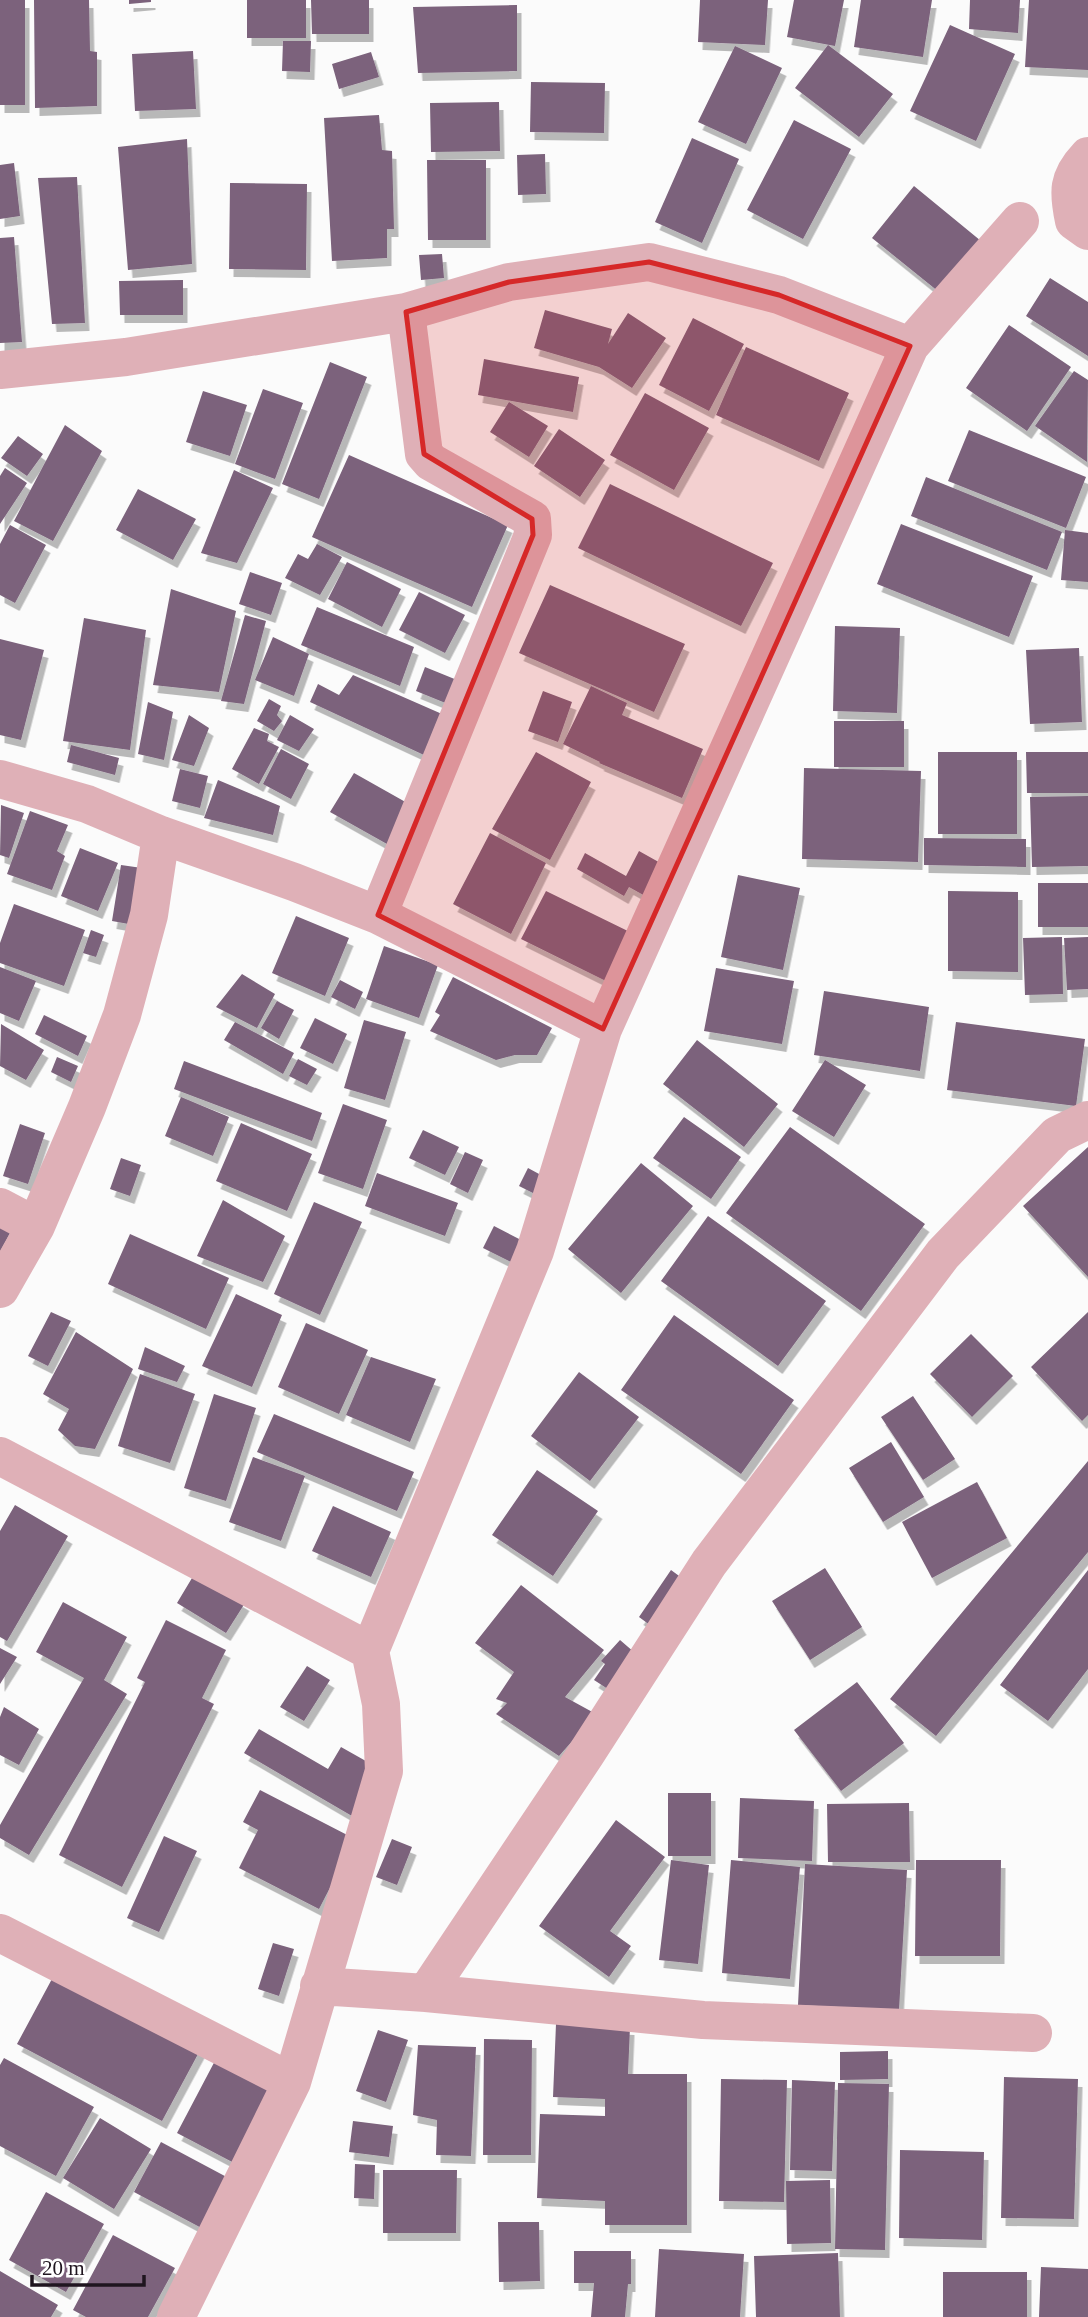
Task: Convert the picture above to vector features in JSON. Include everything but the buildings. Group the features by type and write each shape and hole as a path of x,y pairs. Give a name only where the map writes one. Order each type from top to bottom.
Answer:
{"street":[{"path":"1088,156 1075,170 1069,195 1074,220 1088,231"},
{"path":"176,2317 292,2082 384,1771 381,1704 370,1651 535,1251 603,1029 910,346 1020,221"},
{"path":"0,370 125,357 406,312 509,282 649,262 779,295 910,346"},
{"path":"378,915 533,535 532,519 431,462 424,454 406,312"},
{"path":"0,779 87,804 161,835 378,915 603,1029"},
{"path":"0,1289 36,1226 87,1107 122,1015 149,915 161,835"},
{"path":"426,1993 586,1754 709,1563 926,1276 943,1254 1057,1135 1088,1121"},
{"path":"0,1207 36,1226"},
{"path":"0,1456 370,1651"},
{"path":"0,1933 292,2082"},
{"path":"319,1986 426,1993 703,2020 1033,2033"}],"highlighted area":[{"path":"649,262 779,295 910,346 603,1029 378,915 533,535 532,519 424,454 406,312 509,282"}]}
